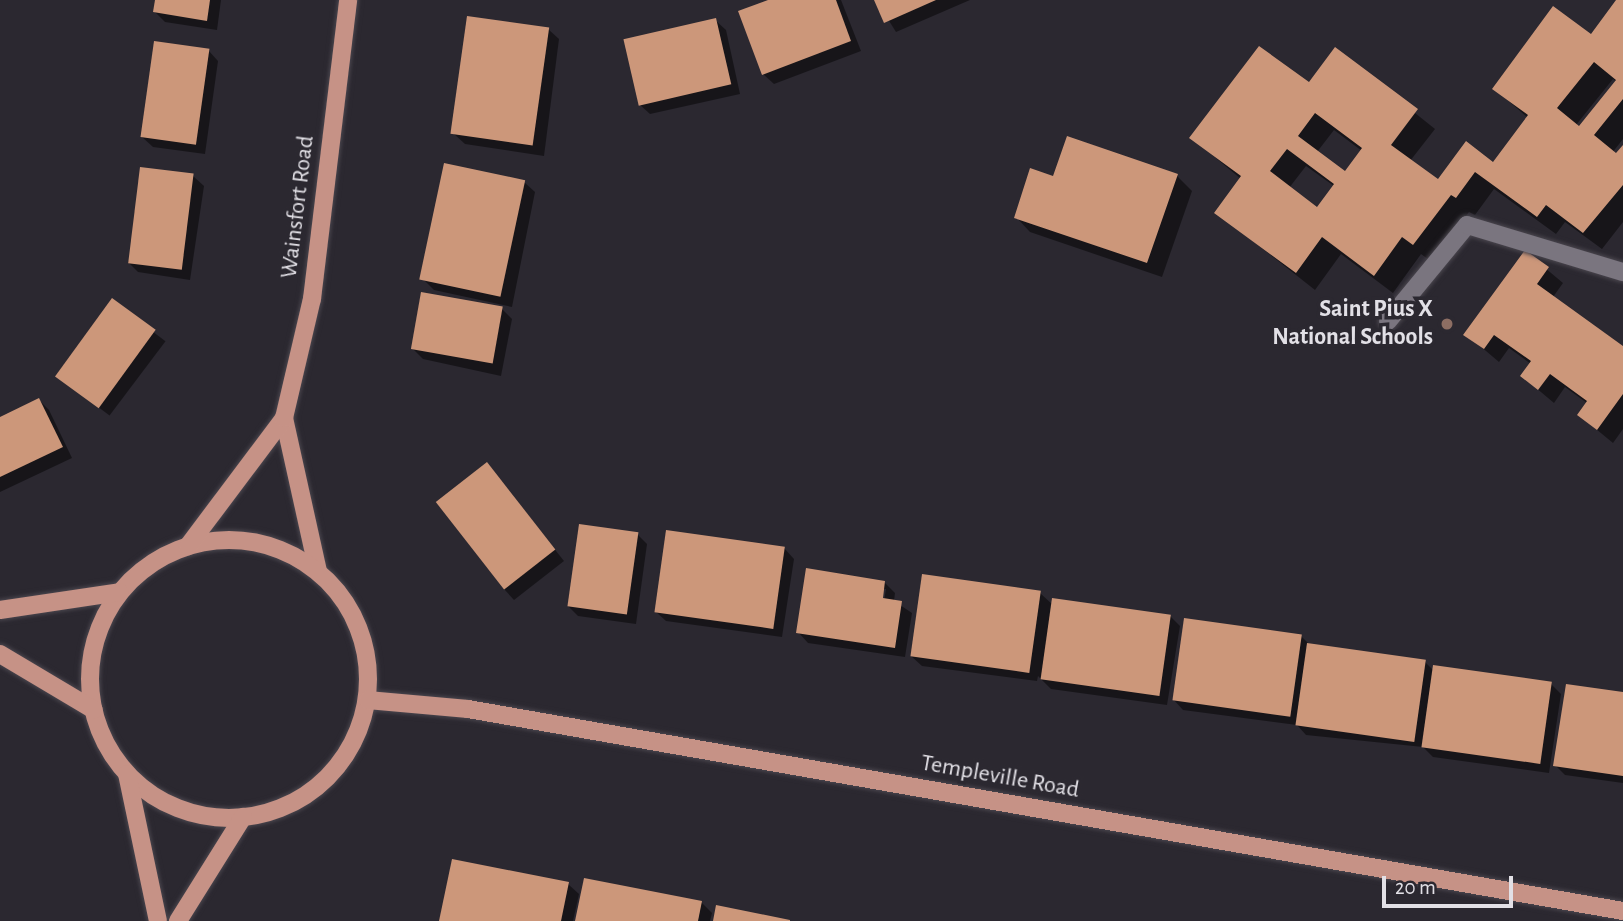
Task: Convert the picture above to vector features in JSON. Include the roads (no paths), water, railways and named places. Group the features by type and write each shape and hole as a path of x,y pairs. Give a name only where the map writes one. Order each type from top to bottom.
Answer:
{"main road":[{"name":"Wainsfort Road","path":"188,546 284,418 312,299 348,0"},
{"name":"Wainsfort Road","path":"284,418 318,571"},
{"path":"215,540 260,542 318,571 338,590 363,638 368,663 368,700 355,739 324,782 279,809 243,817 201,816 174,807 127,774 110,751 94,710 90,668 96,638 120,592 140,572 188,546 215,540"},
{"path":"0,610 120,592"},
{"path":"0,654 94,710"},
{"name":"Templeville Road","path":"368,700 468,709 1623,911"},
{"path":"127,774 158,921"},
{"path":"178,921 243,817"}],"lane":[{"path":"1388,321 1467,225 1623,272"}],"place":[{"name":"Saint Pius X National Schools","path":"1447,324"}]}
